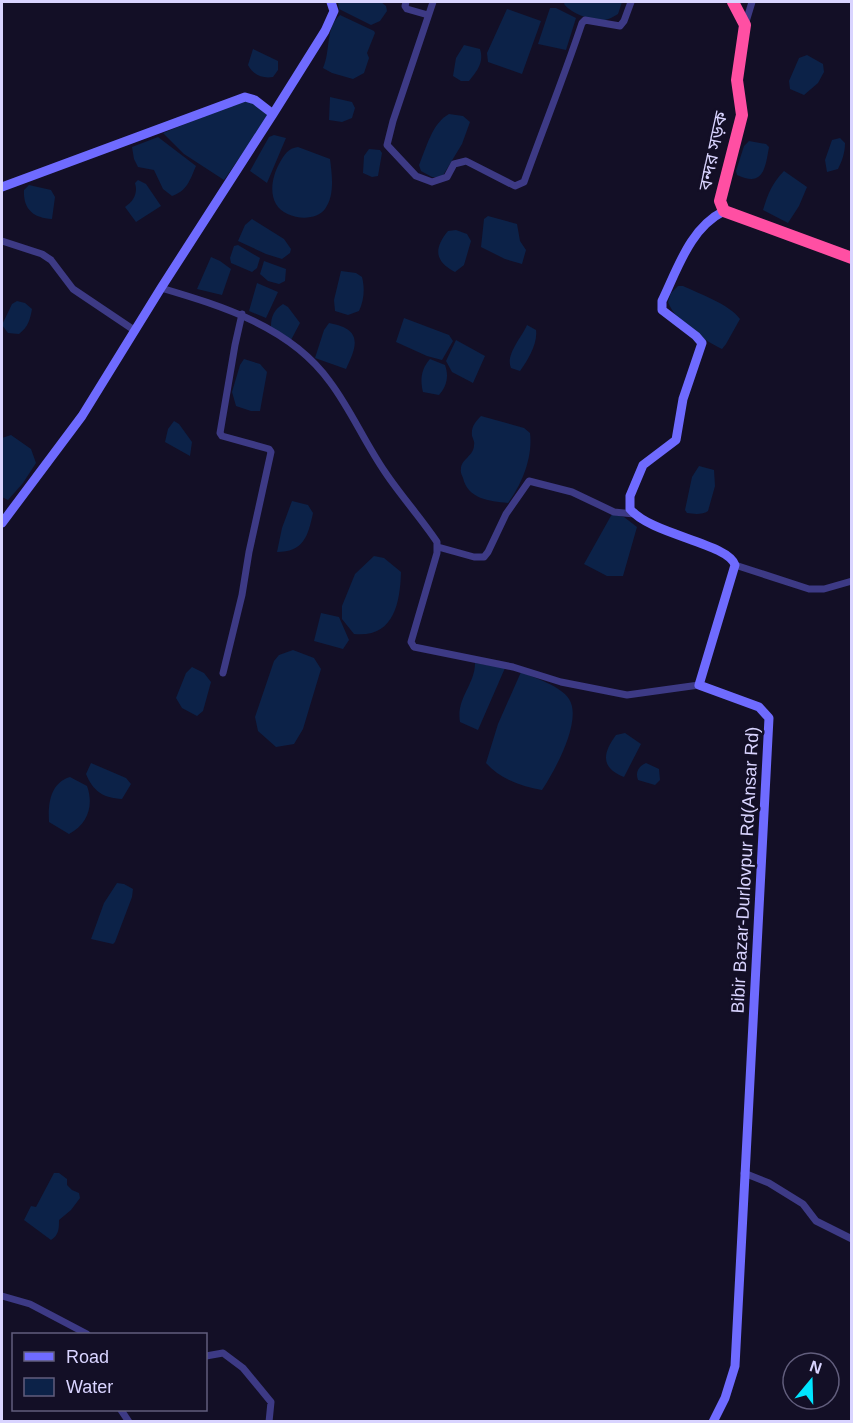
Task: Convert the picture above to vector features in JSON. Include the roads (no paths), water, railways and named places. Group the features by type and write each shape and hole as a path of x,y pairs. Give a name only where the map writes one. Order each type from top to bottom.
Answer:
{"highway":[{"path":"732,2 745,25"},
{"name":"বন্দর সড়ক","path":"745,25 737,80 742,115 720,201 724,211 852,258"}],"street":[{"path":"2,523 81,416 160,288 273,114 325,31 334,11 331,2"},
{"path":"406,2 405,8 428,15"},
{"path":"433,2 387,145 416,176 432,182 447,177 454,164 466,161 515,186 524,182 582,23 585,20 620,26 631,2"},
{"path":"745,25 752,2"},
{"path":"2,188 245,97 255,100 273,114"},
{"path":"160,288 242,315 284,339 309,358 330,381 384,472 434,538 438,548 411,642 414,647 513,667 561,682 627,695 699,685 735,566 730,556 656,528 630,509 630,496 643,465 661,449 676,441 683,399 702,343 662,310 662,301 694,235 712,217 724,211"},
{"path":"2,241 42,254 51,260 73,289 134,330"},
{"path":"223,673 242,596 271,452 269,449 222,436 220,433 242,315"},
{"path":"438,548 474,557 484,557 506,514 529,481 572,492 614,512 634,514"},
{"path":"735,566 809,589 825,589 852,581"},
{"name":"Bibir Bazar-Durlovpur Rd(Ansar Rd)","path":"699,685 759,707 769,718 735,1366 725,1398 713,1422"},
{"path":"744,1173 769,1183 803,1204 816,1221 852,1239"},
{"path":"2,1296 30,1304 83,1333"},
{"path":"207,1356 223,1353 243,1368 271,1402 269,1422"}],"water":[{"path":"338,2 381,2 386,6 387,11 380,21 371,25 339,9"},
{"path":"565,2 622,2 618,14 607,20 600,20 577,14 567,8"},
{"path":"550,8 556,8 576,18 566,50 538,44"},
{"path":"507,9 541,21 522,74 488,62 487,53"},
{"path":"340,15 375,33 367,53 369,58 364,73 353,79 323,68 332,26"},
{"path":"464,45 480,49 481,54 479,66 469,81 461,81 453,76 456,58"},
{"path":"253,49 278,61 278,70 273,77 259,76 250,68 248,65"},
{"path":"807,55 823,64 824,72 818,83 804,95 790,89 789,81 799,58"},
{"path":"330,97 352,102 355,108 352,118 342,122 329,120"},
{"path":"245,100 257,106 267,115 224,180 184,154 163,133"},
{"path":"449,114 463,116 470,122 462,144 442,177 432,177 421,171 419,165 434,130"},
{"path":"274,135 286,138 267,183 250,171 269,137"},
{"path":"158,137 196,166 185,188 172,196 163,189 154,170 138,167 134,159 132,147"},
{"path":"840,138 845,143 842,160 838,169 827,172 825,160 832,140"},
{"path":"749,141 766,144 769,147 764,169 761,174 752,179 737,175 736,171 744,146"},
{"path":"298,147 330,159 332,185 328,204 320,213 307,218 292,216 280,209 274,199 272,189 279,164 289,150"},
{"path":"369,149 380,150 382,153 378,176 372,177 363,173 364,156"},
{"path":"784,171 807,187 788,223 763,210 771,189"},
{"path":"138,180 146,184 161,206 136,222 125,207 134,196 135,183"},
{"path":"29,185 51,190 55,197 52,219 39,217 27,207 24,190"},
{"path":"488,216 517,224 520,241 526,250 522,264 505,259 481,247 484,219"},
{"path":"252,219 284,239 291,249 290,253 282,259 238,241 245,225"},
{"path":"456,230 467,234 471,241 464,265 455,272 443,263 438,254 443,237 448,231"},
{"path":"238,245 260,258 257,268 252,272 231,263 230,258 234,246"},
{"path":"211,257 231,269 222,295 197,289"},
{"path":"264,261 286,269 285,281 279,284 268,281 260,274"},
{"path":"341,271 356,273 362,277 363,281 364,294 359,311 348,315 335,311 334,300"},
{"path":"257,283 278,292 266,318 249,311"},
{"path":"678,286 683,286 714,300 740,319 722,349 690,330 672,310 668,302 671,293"},
{"path":"17,301 25,303 32,309 30,317 27,326 19,334 8,333 2,325 12,304"},
{"path":"283,304 300,323 291,340 271,327 274,314"},
{"path":"404,318 449,335 453,341 442,360 396,342"},
{"path":"329,323 347,329 354,339 355,345 346,369 315,358 324,330"},
{"path":"527,325 536,330 536,335 534,346 520,371 511,368 510,357"},
{"path":"456,340 485,356 473,383 452,372 446,361"},
{"path":"244,359 260,364 267,372 260,411 251,411 236,406 232,392"},
{"path":"430,359 445,365 446,369 446,381 439,395 423,392 422,375"},
{"path":"481,416 524,428 530,433 528,461 518,487 508,503 487,500 474,495 461,474 463,463 473,449 473,427"},
{"path":"174,421 179,424 192,442 190,456 165,442 168,429"},
{"path":"11,435 31,449 36,463 8,500 2,497 2,438"},
{"path":"699,466 714,470 715,486 708,511 701,514 687,513 685,510 692,477"},
{"path":"292,501 308,505 313,513 309,529 303,542 298,546 277,552 282,528"},
{"path":"612,514 624,517 637,527 623,576 607,576 584,564"},
{"path":"374,556 384,558 401,572 399,596 392,617 386,625 378,631 354,634 342,619 342,606 355,574"},
{"path":"321,613 339,617 349,640 343,649 314,641"},
{"path":"293,650 314,658 321,669 303,729 294,744 276,747 258,731 255,717 274,661 279,655"},
{"path":"475,663 505,668 478,730 460,722 459,713"},
{"path":"192,667 204,673 211,682 203,711 197,716 182,708 176,698 186,673"},
{"path":"521,672 560,690 569,699 572,708 570,732 565,746 542,790 511,781 486,763 498,724"},
{"path":"625,733 641,744 624,777 611,769 606,760 606,754 616,735"},
{"path":"91,763 126,778 131,784 122,799 109,797 95,789 86,774"},
{"path":"646,763 659,769 660,780 655,785 638,780 638,770"},
{"path":"70,777 87,786 90,800 85,819 76,830 69,834 49,822 49,815 54,789"},
{"path":"117,883 133,889 115,942 113,944 91,939 104,903"},
{"path":"54,1173 59,1173 67,1179 67,1185 79,1193 80,1198 59,1220 57,1234 51,1240 24,1220 31,1206 36,1207"}]}
